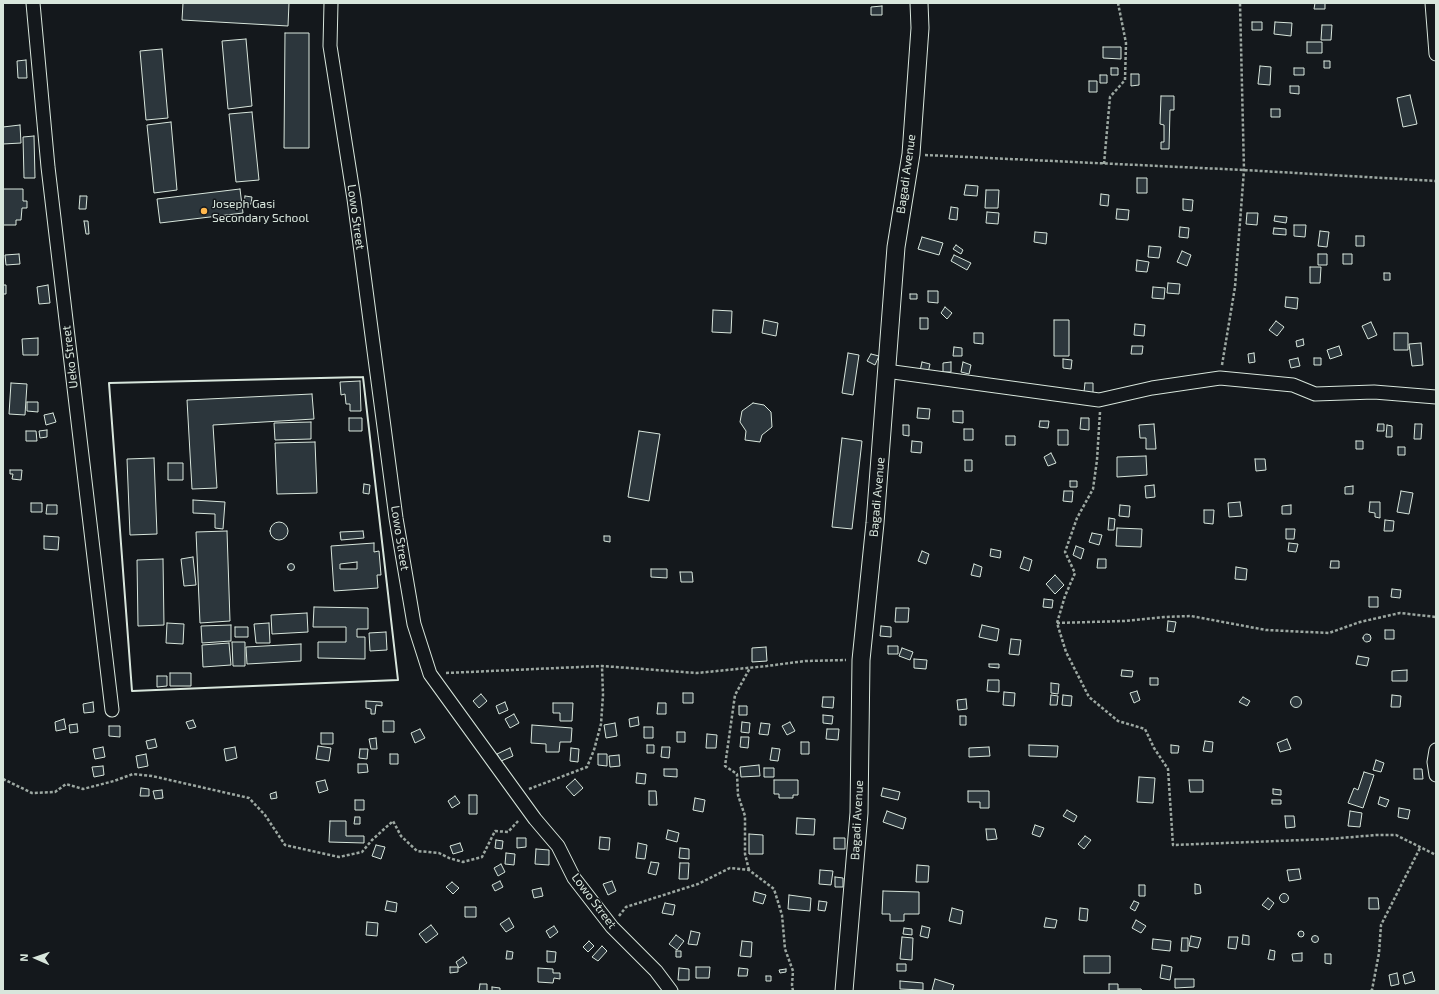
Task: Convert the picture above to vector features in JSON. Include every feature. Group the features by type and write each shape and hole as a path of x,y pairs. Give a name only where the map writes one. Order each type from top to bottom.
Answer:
{"street":[{"name":"Ueko Street","path":"33,3 48,167 112,710"},
{"name":"Lowo Street","path":"331,3 330,46 354,198 396,518 414,624 430,674 535,819 558,846 574,878 612,926 656,971 671,991"},
{"name":"Bagadi Avenue","path":"844,991 859,813 861,660 875,523 896,247 910,154 920,28 919,3"},
{"path":"1432,3 1436,54"},
{"path":"886,372 1099,400 1152,388 1220,378 1294,385 1315,394 1374,392 1436,397"},
{"path":"1436,750 1434,762 1436,775"}],"path":[{"path":"1104,164 1110,96 1125,80 1126,43 1118,3"},
{"path":"1220,378 1235,287 1244,170 1240,3"},
{"path":"910,154 1436,181"},
{"path":"1099,400 1100,422 1093,488 1077,518 1065,552 1075,573 1065,596 1057,623 1066,652 1089,697 1118,721 1145,729 1154,748 1168,769 1173,845 1329,839 1376,835 1396,836 1436,855"},
{"path":"1057,623 1124,622 1164,617 1191,616 1266,630 1329,633 1360,622 1400,613 1436,617"},
{"path":"430,674 602,666 697,673 805,661 861,660"},
{"path":"517,794 587,767 594,750 601,724 603,695 602,666"},
{"path":"749,870 745,854 745,816 738,795 737,774 725,766 735,695 750,668"},
{"path":"3,779 32,793 55,792 66,784 84,789 133,774 152,776 234,794 249,798 265,815 284,845 338,856 362,852 372,840 393,821 401,836 417,851 439,853 463,862 482,857 495,831 508,832 521,818"},
{"path":"1371,991 1379,953 1381,925 1420,848"},
{"path":"612,926 626,907 698,884 730,868 749,870 774,889 782,915 785,949 792,971 793,991"}],"building":[{"path":"183,3 289,3 288,26 182,20"},
{"path":"1315,3 1325,3 1325,9 1314,9"},
{"path":"882,6 882,15 871,15 871,7"},
{"path":"1252,22 1262,22 1262,30 1252,30"},
{"path":"1275,22 1292,23 1291,36 1274,34"},
{"path":"1322,25 1332,25 1331,40 1321,40"},
{"path":"285,33 309,33 309,148 284,148"},
{"path":"246,39 252,106 228,109 222,41"},
{"path":"1307,42 1322,42 1322,53 1307,53"},
{"path":"1103,47 1121,47 1121,59 1103,58"},
{"path":"162,49 168,118 146,120 140,51"},
{"path":"26,60 27,78 18,78 17,61"},
{"path":"1324,61 1330,61 1330,68 1324,68"},
{"path":"1260,66 1271,67 1270,85 1258,84"},
{"path":"1111,68 1118,68 1118,75 1111,75"},
{"path":"1294,68 1304,68 1304,75 1294,75"},
{"path":"1131,74 1139,74 1139,85 1131,86"},
{"path":"1100,75 1107,75 1107,83 1100,83"},
{"path":"1089,81 1097,81 1097,92 1089,92"},
{"path":"1290,86 1299,86 1299,94 1290,93"},
{"path":"1410,95 1417,124 1403,127 1397,98"},
{"path":"1161,96 1174,96 1174,110 1170,110 1169,149 1161,149 1161,142 1164,142 1164,125 1160,124"},
{"path":"1271,109 1280,109 1280,117 1271,117"},
{"path":"252,112 259,180 236,182 229,114"},
{"path":"171,122 177,190 154,193 147,125"},
{"path":"20,125 21,143 3,144 3,127"},
{"path":"34,136 35,178 24,178 23,137"},
{"path":"1137,178 1147,178 1147,193 1137,193"},
{"path":"966,185 978,186 977,196 964,195"},
{"path":"3,189 23,189 23,201 27,201 27,208 22,208 21,220 16,220 16,225 3,225"},
{"path":"240,189 243,213 160,223 157,199"},
{"path":"986,190 999,190 998,208 985,208"},
{"path":"1101,194 1109,195 1108,206 1100,205"},
{"path":"80,196 87,196 86,209 79,209"},
{"path":"245,196 252,197 251,204 244,204"},
{"path":"1183,199 1193,200 1192,211 1183,210"},
{"path":"951,207 958,208 957,220 949,219"},
{"path":"1117,209 1129,210 1128,220 1116,219"},
{"path":"987,212 999,213 998,224 986,223"},
{"path":"1247,213 1258,213 1257,225 1246,224"},
{"path":"1275,216 1287,217 1286,223 1274,221"},
{"path":"84,221 88,221 89,234 86,234"},
{"path":"1294,225 1306,225 1305,237 1294,236"},
{"path":"1180,227 1189,228 1188,238 1179,237"},
{"path":"1274,228 1286,229 1286,235 1273,234"},
{"path":"1320,231 1329,232 1327,247 1318,246"},
{"path":"1035,232 1047,233 1046,244 1034,242"},
{"path":"1356,236 1364,236 1364,246 1356,246"},
{"path":"922,237 943,243 939,255 918,249"},
{"path":"956,245 963,250 961,254 953,249"},
{"path":"1149,246 1161,247 1159,258 1148,257"},
{"path":"1182,251 1191,255 1187,266 1177,262"},
{"path":"19,254 20,264 6,265 5,255"},
{"path":"1318,254 1327,254 1327,265 1318,265"},
{"path":"1343,254 1352,254 1352,264 1343,264"},
{"path":"954,255 971,263 967,270 951,261"},
{"path":"1137,260 1149,262 1147,272 1136,271"},
{"path":"1310,267 1321,267 1320,283 1310,283"},
{"path":"1384,273 1390,273 1390,280 1384,280"},
{"path":"1168,283 1180,284 1179,294 1167,293"},
{"path":"3,285 6,285 6,294 3,294"},
{"path":"48,285 50,303 39,304 37,287"},
{"path":"1153,287 1165,288 1164,299 1152,298"},
{"path":"928,291 938,291 938,303 928,302"},
{"path":"910,294 917,294 917,299 910,299"},
{"path":"1286,297 1298,298 1297,309 1285,307"},
{"path":"945,307 952,313 947,319 941,313"},
{"path":"713,310 732,311 731,333 712,332"},
{"path":"920,318 928,318 928,329 920,329"},
{"path":"764,320 778,323 776,336 762,333"},
{"path":"1054,320 1069,320 1069,356 1054,356"},
{"path":"1276,321 1284,327 1277,336 1269,330"},
{"path":"1371,322 1377,335 1368,339 1362,326"},
{"path":"1135,324 1145,325 1144,336 1134,335"},
{"path":"974,333 983,333 983,344 974,343"},
{"path":"1394,333 1408,333 1408,350 1394,350"},
{"path":"38,338 38,355 23,355 22,339"},
{"path":"1303,339 1304,345 1297,347 1296,341"},
{"path":"1421,343 1423,365 1412,366 1409,344"},
{"path":"1132,346 1143,346 1142,354 1131,354"},
{"path":"1339,346 1342,355 1330,359 1327,350"},
{"path":"954,347 962,348 962,356 953,356"},
{"path":"848,353 859,355 853,395 842,393"},
{"path":"1254,353 1255,362 1249,363 1248,354"},
{"path":"871,354 879,356 875,365 867,361"},
{"path":"1298,358 1300,366 1291,368 1289,360"},
{"path":"1314,358 1321,358 1321,365 1314,365"},
{"path":"1063,359 1072,360 1071,369 1063,368"},
{"path":"922,362 930,364 928,373 920,371"},
{"path":"951,362 951,372 943,372 943,363"},
{"path":"963,362 971,365 969,374 961,372"},
{"path":"360,381 361,411 350,411 350,404 346,404 345,394 341,395 340,382"},
{"path":"11,383 27,384 25,415 9,414"},
{"path":"1085,383 1093,383 1093,393 1084,392"},
{"path":"312,394 314,419 213,425 217,488 192,489 187,400"},
{"path":"27,402 38,402 38,412 27,411"},
{"path":"753,403 764,405 771,412 772,427 762,435 760,442 745,440 746,431 740,422 742,411"},
{"path":"918,408 930,409 929,419 917,418"},
{"path":"953,411 963,411 963,423 953,422"},
{"path":"53,413 56,422 46,425 44,415"},
{"path":"349,418 362,418 362,431 349,431"},
{"path":"1081,418 1089,418 1089,430 1080,429"},
{"path":"1040,421 1049,421 1048,428 1039,427"},
{"path":"311,422 311,439 275,440 274,423"},
{"path":"1154,424 1156,449 1146,449 1146,438 1140,438 1139,425"},
{"path":"1378,424 1384,424 1384,431 1377,431"},
{"path":"1415,424 1422,424 1421,439 1414,439"},
{"path":"903,425 909,425 909,436 903,435"},
{"path":"1387,425 1392,426 1392,437 1386,437"},
{"path":"964,429 973,429 973,440 964,440"},
{"path":"47,430 47,437 40,438 39,431"},
{"path":"1058,430 1068,430 1068,445 1058,445"},
{"path":"26,431 36,431 37,441 26,441"},
{"path":"639,431 660,434 649,501 628,497"},
{"path":"1006,436 1015,436 1015,445 1006,445"},
{"path":"842,438 862,441 852,529 832,527"},
{"path":"912,441 922,442 921,453 911,452"},
{"path":"1356,441 1363,441 1363,449 1356,449"},
{"path":"315,442 317,493 277,494 275,443"},
{"path":"1398,447 1405,447 1405,455 1398,455"},
{"path":"1051,453 1056,463 1048,466 1044,457"},
{"path":"1146,456 1147,475 1117,477 1117,457"},
{"path":"154,458 157,534 130,535 127,459"},
{"path":"1255,459 1265,459 1266,470 1256,471"},
{"path":"965,460 972,460 972,471 965,471"},
{"path":"168,463 183,463 183,480 168,480"},
{"path":"10,470 22,470 21,480 12,479 13,474 10,474"},
{"path":"1070,481 1077,481 1077,487 1070,487"},
{"path":"364,484 370,485 369,494 363,493"},
{"path":"1154,485 1155,497 1146,498 1145,486"},
{"path":"1353,486 1353,494 1345,494 1345,487"},
{"path":"1064,491 1073,491 1072,502 1063,501"},
{"path":"1401,491 1413,493 1409,514 1397,512"},
{"path":"193,500 225,502 223,529 215,528 215,514 193,513"},
{"path":"1240,502 1242,516 1229,517 1228,503"},
{"path":"1370,502 1380,502 1380,518 1375,517 1375,513 1369,512"},
{"path":"31,503 42,503 42,512 31,512"},
{"path":"47,505 57,505 57,514 46,514"},
{"path":"1120,505 1130,506 1129,517 1119,516"},
{"path":"1291,505 1291,514 1282,514 1282,506"},
{"path":"1204,510 1214,510 1213,524 1204,523"},
{"path":"1109,518 1115,519 1114,530 1108,530"},
{"path":"1385,520 1394,521 1393,531 1384,531"},
{"path":"279,522 283,523 287,527 287,535 283,539 279,540 275,539 271,535 270,531 271,527 275,523"},
{"path":"1117,528 1142,529 1141,547 1116,546"},
{"path":"1286,529 1295,529 1294,539 1286,539"},
{"path":"227,531 230,621 200,623 196,532"},
{"path":"363,531 364,538 341,540 340,532"},
{"path":"1092,533 1102,535 1099,545 1089,542"},
{"path":"44,536 59,537 58,550 44,549"},
{"path":"604,536 610,536 610,542 604,541"},
{"path":"374,543 374,552 379,551 381,575 377,575 378,588 334,591 331,546","holes":["357,562 357,569 340,569 340,564"]},
{"path":"1289,543 1298,544 1296,552 1288,551"},
{"path":"1076,546 1084,549 1081,559 1073,555"},
{"path":"991,549 1001,551 1000,558 990,556"},
{"path":"922,551 929,554 926,564 918,561"},
{"path":"193,557 196,585 184,586 181,559"},
{"path":"1024,557 1032,560 1029,571 1020,568"},
{"path":"163,559 164,625 138,626 137,560"},
{"path":"1098,559 1106,559 1106,568 1097,568"},
{"path":"1331,561 1339,561 1339,568 1330,568"},
{"path":"291,563 294,564 294,570 291,571 288,570 287,567 288,564"},
{"path":"974,564 982,567 980,577 971,575"},
{"path":"1236,567 1247,569 1246,580 1235,579"},
{"path":"651,569 667,569 667,578 651,577"},
{"path":"680,572 692,572 693,582 681,582"},
{"path":"1055,575 1064,585 1055,594 1046,584"},
{"path":"1392,589 1401,590 1400,598 1391,597"},
{"path":"1369,597 1378,597 1378,607 1369,607"},
{"path":"1044,599 1053,600 1052,608 1043,607"},
{"path":"314,607 368,608 368,629 357,629 357,637 365,637 365,659 318,658 318,642 346,642 346,627 313,627"},
{"path":"896,608 909,608 908,622 895,622"},
{"path":"307,613 308,632 272,634 271,615"},
{"path":"1168,621 1176,622 1174,632 1167,631"},
{"path":"167,623 184,624 183,644 166,643"},
{"path":"269,623 270,643 256,643 254,624"},
{"path":"231,625 231,641 202,643 201,626"},
{"path":"982,625 999,629 997,641 979,637"},
{"path":"881,626 891,627 891,637 880,636"},
{"path":"235,627 248,627 248,637 235,637"},
{"path":"1385,630 1394,630 1394,639 1385,639"},
{"path":"386,632 387,650 370,651 369,633"},
{"path":"1365,634 1369,634 1371,638 1369,642 1365,642 1363,640 1363,636"},
{"path":"1011,639 1021,640 1019,655 1009,654"},
{"path":"232,642 245,642 245,666 233,666"},
{"path":"229,643 231,665 203,667 202,645"},
{"path":"301,644 301,661 247,664 246,647"},
{"path":"888,646 898,646 898,654 888,654"},
{"path":"766,647 767,661 752,662 752,648"},
{"path":"902,648 913,652 910,660 899,656"},
{"path":"1358,656 1369,658 1367,666 1356,664"},
{"path":"914,659 927,660 926,669 914,668"},
{"path":"989,664 999,664 999,668 989,667"},
{"path":"1122,670 1133,671 1132,677 1121,676"},
{"path":"1407,670 1407,681 1392,681 1392,671"},
{"path":"170,673 191,673 191,686 170,686"},
{"path":"157,676 167,676 167,686 157,687"},
{"path":"1150,678 1158,678 1158,685 1150,685"},
{"path":"988,680 999,680 999,692 987,691"},
{"path":"1051,683 1059,684 1058,694 1051,693"},
{"path":"1137,691 1140,700 1134,703 1130,693"},
{"path":"1004,692 1015,693 1014,706 1003,705"},
{"path":"683,693 693,693 693,703 683,703"},
{"path":"481,694 487,701 479,708 473,701"},
{"path":"1051,695 1058,696 1057,705 1050,705"},
{"path":"1063,695 1072,696 1071,706 1062,705"},
{"path":"1392,695 1401,696 1400,707 1391,707"},
{"path":"823,697 834,697 833,708 822,707"},
{"path":"1243,697 1250,701 1247,706 1239,702"},
{"path":"1294,697 1298,697 1300,698 1300,706 1294,707 1291,704 1291,700"},
{"path":"966,699 967,709 958,710 957,700"},
{"path":"366,701 382,702 382,706 376,705 375,714 371,714 371,709 366,708"},
{"path":"93,702 94,712 84,713 83,704"},
{"path":"505,702 508,710 499,714 496,706"},
{"path":"553,703 573,703 572,721 560,721 560,713 553,713"},
{"path":"658,703 666,703 666,714 657,714"},
{"path":"739,706 747,706 747,715 739,715"},
{"path":"514,714 519,723 510,728 505,719"},
{"path":"823,715 833,716 832,724 823,723"},
{"path":"960,716 966,716 966,725 960,725"},
{"path":"638,717 639,725 630,727 629,719"},
{"path":"64,719 66,729 56,731 55,722"},
{"path":"193,720 196,727 189,729 186,722"},
{"path":"383,721 394,721 394,732 383,732"},
{"path":"742,722 750,723 749,733 741,732"},
{"path":"790,722 795,731 787,735 782,726"},
{"path":"615,723 617,736 606,738 604,725"},
{"path":"761,723 770,724 768,735 759,734"},
{"path":"77,724 78,732 70,733 69,725"},
{"path":"532,725 572,728 571,742 560,742 559,752 546,752 546,744 531,743"},
{"path":"109,726 120,726 120,737 109,736"},
{"path":"644,727 653,727 653,738 644,738"},
{"path":"420,729 425,738 415,743 411,733"},
{"path":"827,729 839,729 838,740 826,739"},
{"path":"677,732 685,732 685,742 677,742"},
{"path":"321,733 333,733 333,744 321,744"},
{"path":"707,734 717,735 716,748 706,748"},
{"path":"741,737 749,737 748,748 740,747"},
{"path":"376,738 377,749 371,749 369,739"},
{"path":"155,739 157,747 148,749 146,741"},
{"path":"1287,739 1291,749 1280,752 1277,743"},
{"path":"1205,741 1213,742 1212,752 1203,751"},
{"path":"801,742 809,742 809,754 801,754"},
{"path":"647,745 654,745 654,753 647,753"},
{"path":"1029,745 1058,746 1057,757 1029,756"},
{"path":"1171,745 1179,746 1178,753 1171,753"},
{"path":"318,746 331,748 329,761 316,759"},
{"path":"103,747 105,757 95,759 93,749"},
{"path":"235,747 237,758 226,761 224,749"},
{"path":"662,747 670,747 669,758 661,757"},
{"path":"989,747 990,756 969,757 969,748"},
{"path":"510,748 513,756 501,761 497,754"},
{"path":"571,748 579,749 578,762 570,761"},
{"path":"772,748 780,749 778,761 770,760"},
{"path":"360,749 368,749 367,759 359,758"},
{"path":"146,754 148,766 138,768 136,756"},
{"path":"390,754 398,754 398,764 390,764"},
{"path":"598,754 607,754 607,766 598,765"},
{"path":"619,755 620,766 610,767 609,756"},
{"path":"1376,760 1384,763 1381,772 1373,770"},
{"path":"358,764 367,764 368,772 358,773"},
{"path":"759,765 760,776 741,777 740,767"},
{"path":"103,766 104,775 94,777 92,767"},
{"path":"764,768 774,768 774,777 764,777"},
{"path":"664,769 677,769 677,777 664,776"},
{"path":"1414,769 1422,769 1423,779 1414,779"},
{"path":"1364,772 1374,775 1363,808 1348,803 1354,788 1358,790"},
{"path":"637,773 646,774 645,784 636,783"},
{"path":"1139,777 1155,778 1153,803 1137,802"},
{"path":"575,779 583,788 574,796 566,787"},
{"path":"325,780 328,790 319,793 316,782"},
{"path":"774,780 798,780 798,795 793,795 793,798 779,798 779,794 774,794"},
{"path":"1189,780 1203,780 1203,792 1190,792"},
{"path":"141,788 149,789 149,796 140,796"},
{"path":"883,788 900,792 898,800 881,796"},
{"path":"1273,789 1281,790 1281,795 1273,794"},
{"path":"162,790 163,798 155,799 153,791"},
{"path":"649,791 656,791 657,805 649,805"},
{"path":"968,791 989,791 989,808 980,808 980,802 968,802"},
{"path":"276,792 277,798 271,799 270,794"},
{"path":"469,795 477,795 477,814 469,814"},
{"path":"455,796 460,803 452,808 448,801"},
{"path":"1380,797 1389,800 1386,807 1378,804"},
{"path":"695,798 705,800 703,812 693,810"},
{"path":"355,800 364,800 364,810 355,810"},
{"path":"1272,800 1281,800 1281,804 1272,804"},
{"path":"1399,808 1410,810 1408,819 1398,817"},
{"path":"1067,810 1077,816 1074,822 1063,816"},
{"path":"887,811 906,818 903,829 883,822"},
{"path":"1350,811 1362,813 1360,827 1348,826"},
{"path":"1285,816 1294,816 1295,827 1286,828"},
{"path":"355,817 360,817 360,824 354,824"},
{"path":"797,818 815,819 814,835 796,834"},
{"path":"330,821 346,821 346,836 364,836 364,843 329,842"},
{"path":"1035,825 1044,828 1040,837 1032,834"},
{"path":"986,829 995,829 997,839 987,840"},
{"path":"668,830 679,833 677,842 666,839"},
{"path":"749,834 763,835 763,854 749,854"},
{"path":"1085,836 1091,840 1084,849 1078,844"},
{"path":"600,837 610,838 609,850 599,849"},
{"path":"517,838 526,838 526,847 517,848"},
{"path":"834,838 845,838 845,849 834,849"},
{"path":"496,840 503,841 502,849 495,848"},
{"path":"460,843 463,851 453,854 450,846"},
{"path":"638,843 647,845 645,859 636,858"},
{"path":"376,845 385,847 381,859 372,856"},
{"path":"680,848 689,849 689,859 679,858"},
{"path":"536,849 549,850 549,865 535,864"},
{"path":"506,853 515,854 514,865 505,864"},
{"path":"651,862 659,863 656,875 648,873"},
{"path":"680,863 689,863 688,879 679,879"},
{"path":"501,864 505,872 498,876 494,868"},
{"path":"917,865 929,866 928,882 916,882"},
{"path":"1299,869 1301,879 1289,881 1287,870"},
{"path":"820,870 833,871 831,885 819,884"},
{"path":"835,877 843,878 843,887 835,887"},
{"path":"500,881 503,887 495,891 492,885"},
{"path":"612,881 616,891 608,895 603,884"},
{"path":"452,882 459,888 453,894 446,887"},
{"path":"1195,884 1200,885 1201,893 1195,894"},
{"path":"1139,885 1145,885 1145,896 1139,896"},
{"path":"541,888 543,896 534,898 532,890"},
{"path":"883,891 919,892 919,914 904,914 904,921 890,921 890,914 882,914"},
{"path":"755,892 766,895 763,904 753,901"},
{"path":"1284,893 1289,898 1284,903 1279,898"},
{"path":"789,895 811,898 810,911 788,909"},
{"path":"1268,898 1274,903 1269,910 1262,905"},
{"path":"1369,898 1378,898 1379,909 1369,909"},
{"path":"387,901 397,903 396,912 385,910"},
{"path":"819,901 827,902 825,911 818,910"},
{"path":"1134,901 1139,903 1135,911 1130,908"},
{"path":"665,903 675,905 673,915 662,913"},
{"path":"465,907 476,907 476,917 465,917"},
{"path":"952,908 963,911 961,924 949,921"},
{"path":"1080,908 1088,909 1087,921 1079,920"},
{"path":"509,918 514,927 506,932 500,924"},
{"path":"1046,918 1057,920 1055,928 1044,927"},
{"path":"1136,920 1146,926 1141,933 1132,928"},
{"path":"367,922 378,923 377,936 366,935"},
{"path":"431,925 438,934 426,943 419,934"},
{"path":"554,926 558,932 550,938 546,931"},
{"path":"922,926 930,928 928,938 920,936"},
{"path":"904,928 912,929 912,935 903,934"},
{"path":"691,931 700,933 697,945 688,944"},
{"path":"1301,931 1304,934 1301,937 1298,934"},
{"path":"676,935 684,941 677,950 669,944"},
{"path":"1243,935 1249,936 1249,945 1242,944"},
{"path":"1191,936 1201,938 1198,948 1189,946"},
{"path":"1315,936 1318,939 1315,942 1312,939"},
{"path":"902,937 913,938 912,960 900,959"},
{"path":"1229,937 1238,937 1236,949 1228,948"},
{"path":"1182,938 1188,938 1188,951 1181,951"},
{"path":"1153,939 1171,941 1170,951 1152,949"},
{"path":"589,941 594,946 588,952 583,947"},
{"path":"742,941 752,942 751,957 740,956"},
{"path":"602,946 607,951 598,961 592,957"},
{"path":"1270,950 1275,951 1274,960 1268,959"},
{"path":"507,951 513,952 512,959 506,959"},
{"path":"547,951 556,952 555,962 547,962"},
{"path":"676,951 681,951 681,957 676,957"},
{"path":"1302,953 1302,961 1293,961 1292,954"},
{"path":"1325,954 1331,954 1331,964 1325,963"},
{"path":"1084,956 1110,956 1110,973 1084,973"},
{"path":"463,957 467,963 459,968 456,962"},
{"path":"897,964 906,964 906,971 897,971"},
{"path":"1162,965 1172,967 1170,980 1160,978"},
{"path":"450,967 458,967 458,972 450,973"},
{"path":"696,967 710,967 709,978 696,978"},
{"path":"538,968 553,969 553,973 560,973 560,979 554,978 553,983 538,982"},
{"path":"679,968 689,969 689,980 678,980"},
{"path":"739,968 748,969 747,976 738,976"},
{"path":"786,969 786,972 780,973 779,970"},
{"path":"1412,972 1415,981 1405,984 1403,975"},
{"path":"1397,973 1399,984 1391,986 1389,975"},
{"path":"766,976 771,976 771,981 766,981"},
{"path":"935,979 954,985 952,991 932,990"},
{"path":"1175,979 1194,979 1194,987 1175,988"},
{"path":"900,981 923,983 923,990 900,989"},
{"path":"480,984 487,984 487,991 479,991"},
{"path":"1109,984 1118,984 1118,991 1109,991"},
{"path":"492,987 500,988 500,991 492,991"},
{"path":"1119,989 1141,989 1142,991 1119,991"}],"wall":[{"path":"363,377 398,680 132,691 109,383 363,377"}],"place":[{"name":"Joseph Gasi Secondary School","path":"204,211"}]}
